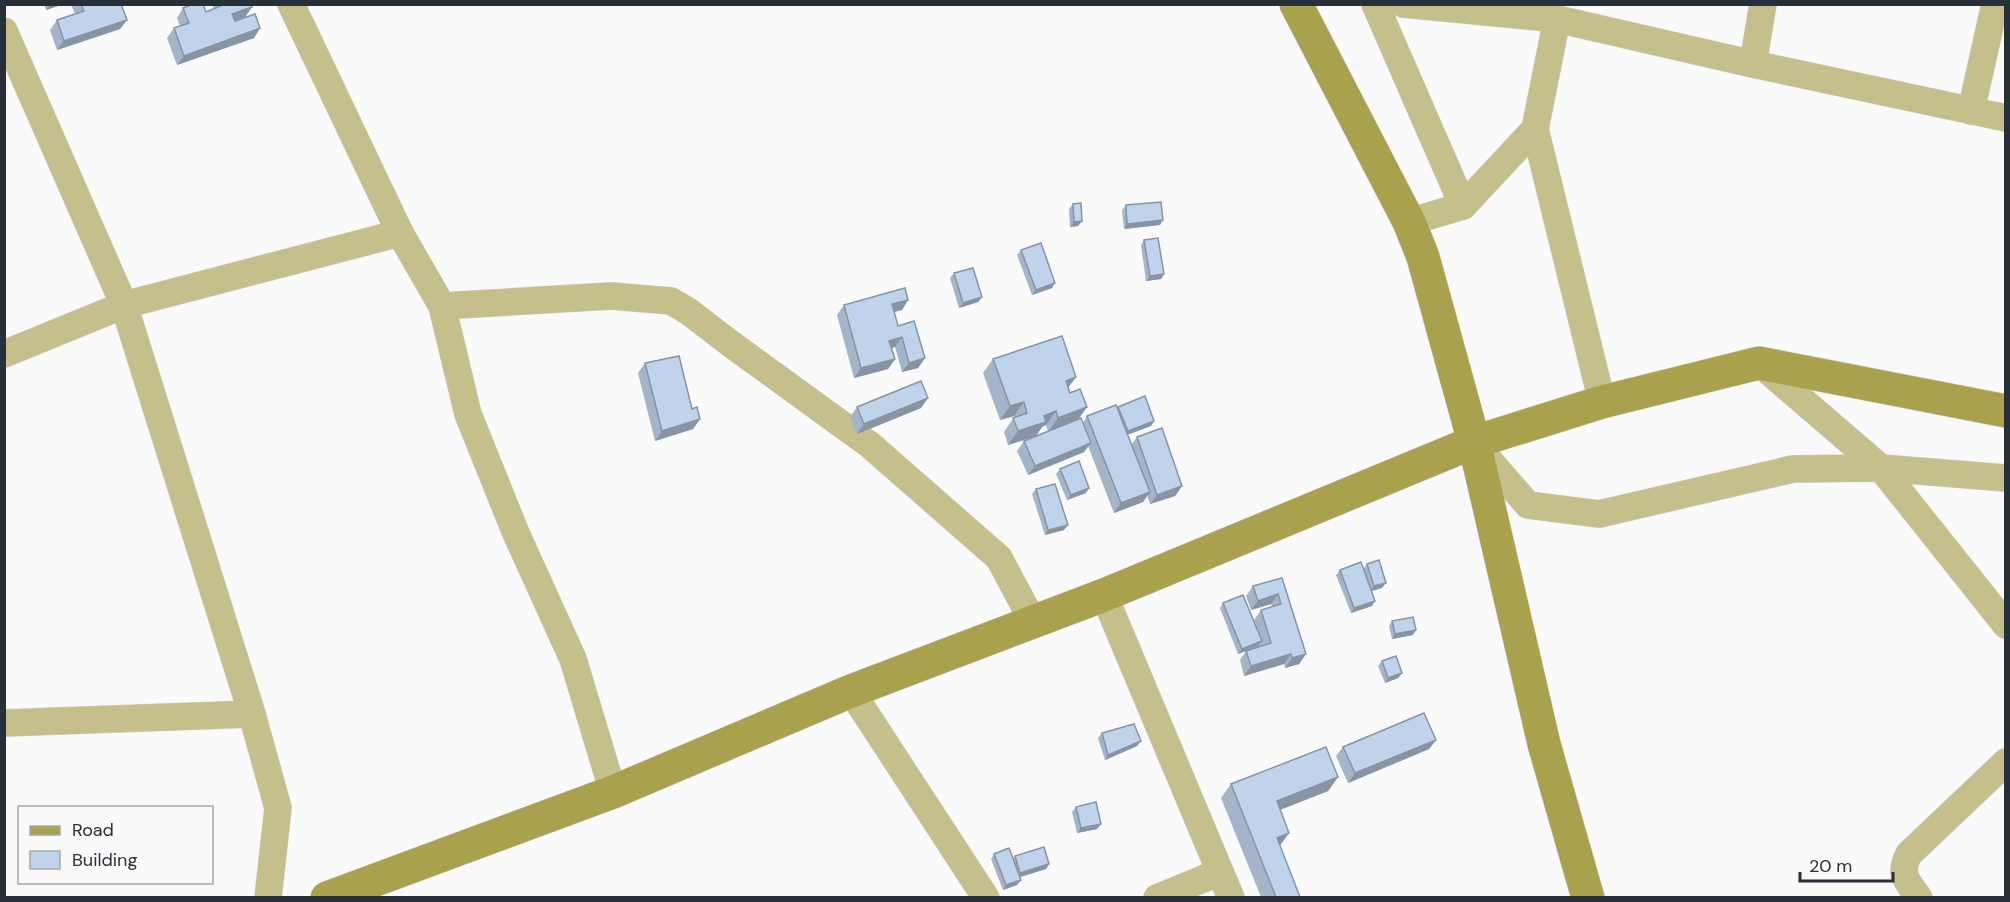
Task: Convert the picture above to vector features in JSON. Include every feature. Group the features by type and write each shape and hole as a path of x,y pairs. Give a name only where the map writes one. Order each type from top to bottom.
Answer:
{"main road":[{"path":"1296,4 1409,222 1423,257 1474,442 1544,744 1588,897"},
{"path":"327,897 613,792 851,691 1104,595 1474,442 1602,402 1759,363 2006,411"}],"street":[{"path":"291,4 400,233 442,306 468,414 515,531 573,659 613,792"},
{"path":"1375,4 1463,206"},
{"path":"1403,4 1548,14 1752,64 2006,118"},
{"path":"1752,64 1763,4"},
{"path":"1971,111 1995,4"},
{"path":"1548,14 1535,129 1602,402"},
{"path":"7,46 124,305 252,714 278,808 268,897"},
{"path":"1409,222 1463,206 1535,129"},
{"path":"4,354 124,305 400,233"},
{"path":"442,306 611,296 671,301 688,311 870,445 999,558 1033,622"},
{"path":"1759,363 1881,468 2006,626"},
{"path":"1474,442 1528,505 1599,514 1793,469 1881,468 2006,478"},
{"path":"1104,595 1232,897"},
{"path":"851,691 986,897"},
{"path":"4,723 252,714"},
{"path":"1919,897 1904,876 1904,863 1909,854 2006,762"},
{"path":"1157,897 1220,872"}],"building":[{"path":"81,4 121,4 127,20 64,41 57,20 84,11"},
{"path":"203,4 206,12 223,4 251,4 252,7 232,14 235,21 255,14 260,28 184,56 174,28 189,23 183,8"},
{"path":"1161,202 1163,220 1127,224 1126,205"},
{"path":"1081,203 1082,221 1074,222 1073,204"},
{"path":"1158,238 1164,274 1150,276 1144,240"},
{"path":"1041,243 1055,283 1036,290 1021,250"},
{"path":"973,268 982,297 963,303 954,273"},
{"path":"905,288 908,300 892,304 898,326 914,321 925,358 909,363 902,337 889,341 895,359 861,368 844,305"},
{"path":"1062,336 1076,377 1066,381 1070,393 1080,389 1087,407 1058,418 1056,411 1044,416 1046,422 1018,431 1013,418 1027,413 1024,402 1010,406 993,359"},
{"path":"679,356 692,409 697,407 700,419 662,431 645,363"},
{"path":"921,381 928,398 864,424 857,407"},
{"path":"1145,396 1154,421 1128,431 1118,407"},
{"path":"1116,405 1150,492 1121,503 1087,416"},
{"path":"1081,418 1091,443 1035,466 1024,441"},
{"path":"1162,428 1182,486 1157,495 1137,437"},
{"path":"1079,461 1089,488 1071,495 1060,469"},
{"path":"1055,484 1068,525 1048,530 1036,489"},
{"path":"1379,560 1386,583 1374,586 1367,564"},
{"path":"1361,562 1375,601 1354,608 1340,570"},
{"path":"1282,578 1306,654 1292,658 1291,654 1251,666 1246,651 1271,643 1261,610 1281,604 1278,594 1258,601 1253,586"},
{"path":"1243,595 1262,641 1242,649 1223,603"},
{"path":"1413,617 1416,630 1395,634 1392,621"},
{"path":"1396,656 1402,673 1388,678 1382,661"},
{"path":"1424,713 1436,740 1355,773 1343,747"},
{"path":"1134,724 1141,741 1108,755 1102,733"},
{"path":"1326,747 1338,777 1277,801 1289,833 1277,838 1300,897 1276,897 1231,784"},
{"path":"1096,802 1101,824 1081,828 1076,807"},
{"path":"1044,847 1049,864 1020,873 1015,856"},
{"path":"1009,848 1021,880 1006,885 994,854"}]}
